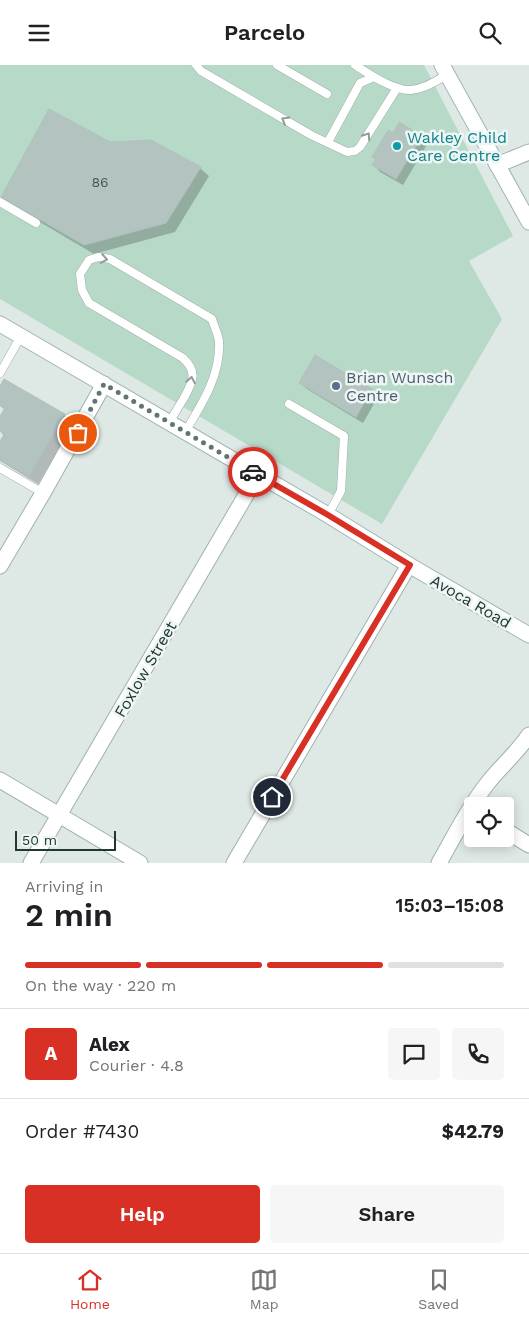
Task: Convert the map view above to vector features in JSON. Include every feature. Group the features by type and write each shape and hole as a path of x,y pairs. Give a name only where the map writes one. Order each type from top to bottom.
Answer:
{"street":[{"path":"444,70 529,223"},
{"path":"497,165 529,152"},
{"name":"Avoca Road","path":"0,323 529,635"},
{"path":"0,566 104,384"},
{"name":"Foxlow Street","path":"31,863 258,474"},
{"path":"234,863 410,565"},
{"path":"479,797 486,785 529,735"},
{"path":"0,780 140,863"},
{"path":"439,863 464,822"},
{"path":"514,836 529,845"}],"lane":[{"path":"196,65 200,71 311,135 348,152 355,151 360,147 397,88"},
{"path":"277,65 327,94"},
{"path":"354,65 397,88 412,90 423,87 444,70"},
{"path":"328,142 360,83 374,77"},
{"path":"0,202 36,223"},
{"path":"169,423 192,383 193,373 190,365 182,358 89,303 82,290 80,274 89,260 98,257 110,259 212,319 219,340 218,367 210,389 186,432"},
{"path":"0,373 22,336"},
{"path":"289,404 344,436 341,491 328,515"},
{"path":"0,468 43,493"}],"green space":[{"path":"0,65 424,65 513,236 469,261 502,319 382,524 0,299"}],"building":[{"path":"49,109 110,142 151,140 201,167 166,223 84,245 1,197"},
{"name":"Wakley Child Care Centre","path":"399,122 422,136 396,179 372,165 376,159 372,157 388,130 393,133"},
{"name":"Brian Wunsch Centre","path":"315,355 372,389 356,417 299,383"},
{"path":"4,379 65,414 29,476 0,460 0,441 5,433 0,431 0,416 5,408 0,405 0,386"}],"way so far":[{"path":"78,433 104,384 253,472"}],"place":[{"name":"Wakley Child Care Centre","path":"397,146"},
{"name":"Brian Wunsch Centre","path":"336,386"}],"route":[{"path":"253,472 410,565 272,797"}]}
